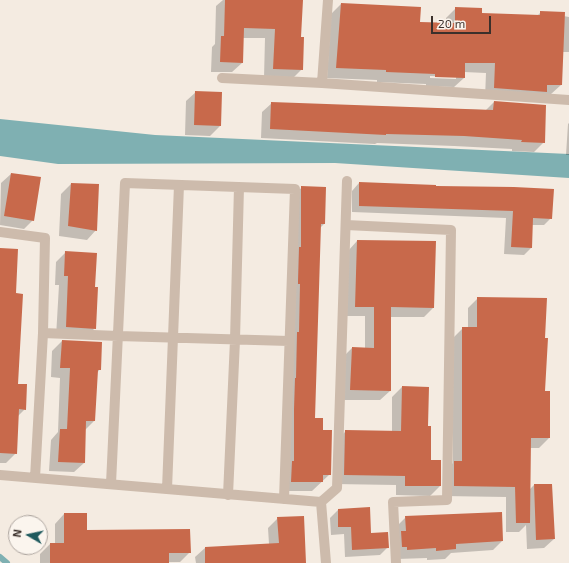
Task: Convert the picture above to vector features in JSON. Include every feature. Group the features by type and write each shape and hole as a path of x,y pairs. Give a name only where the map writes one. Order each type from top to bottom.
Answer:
{"street":[{"path":"322,83 328,0"},
{"path":"222,78 322,83 569,100"},
{"path":"0,474 321,502 337,488 347,181"},
{"path":"111,484 125,183 295,189 284,499"},
{"path":"167,489 179,185"},
{"path":"228,495 235,340 239,187"},
{"path":"346,225 451,230 447,500 393,502 396,563"},
{"path":"0,232 45,238 43,333 35,478"},
{"path":"43,333 290,341"},
{"path":"321,502 326,563"}],"water":[{"path":"0,119 155,135 569,154 569,178 335,163 58,164 0,156"}],"building":[{"path":"225,0 303,0 301,37 304,37 303,70 273,69 275,29 244,28 243,63 220,62 221,36 224,36"},
{"path":"341,3 421,7 420,22 455,23 455,7 482,8 482,13 540,15 540,11 565,12 562,85 547,85 547,92 494,88 495,63 465,63 465,78 435,77 435,74 386,72 386,70 336,68"},
{"path":"195,91 222,92 221,126 194,125"},
{"path":"494,101 546,105 545,143 464,136 386,135 270,129 271,102 493,110"},
{"path":"11,173 41,177 34,221 4,216"},
{"path":"359,182 436,186 554,189 552,219 533,218 532,248 511,247 513,211 359,206"},
{"path":"71,183 99,184 97,231 68,226"},
{"path":"301,186 326,187 325,224 321,224 315,418 323,418 323,430 332,430 331,475 323,475 323,482 291,482 292,461 294,461 294,409 297,332 299,332 300,284 298,284 298,281 299,247 301,247"},
{"path":"357,240 436,241 434,308 391,307 391,391 350,390 352,347 374,348 374,307 355,307"},
{"path":"0,248 18,249 16,293 23,294 18,384 27,384 26,410 19,409 17,454 0,453"},
{"path":"65,251 97,253 95,287 98,287 96,329 66,327 68,276 64,276"},
{"path":"477,297 547,298 545,338 548,338 545,391 550,391 550,438 531,438 530,523 516,523 515,487 454,486 454,461 462,461 462,327 477,327"},
{"path":"62,340 102,342 101,370 98,370 95,421 86,421 85,463 58,462 60,429 67,429 70,368 60,368"},
{"path":"402,386 429,387 428,426 431,426 431,460 441,460 441,486 405,486 405,476 344,475 345,430 401,431"},
{"path":"534,484 552,484 555,539 536,540"},
{"path":"370,507 371,533 388,532 389,548 352,550 351,527 338,527 338,509"},
{"path":"502,512 503,541 456,544 456,549 436,551 436,548 407,550 407,547 402,547 401,531 406,531 405,516"},
{"path":"64,513 87,513 87,530 190,529 191,553 169,553 169,563 50,563 50,543 64,543"},
{"path":"304,516 306,563 205,563 205,547 279,543 277,517"}],"waterway":[{"path":"0,557 7,563"}]}
